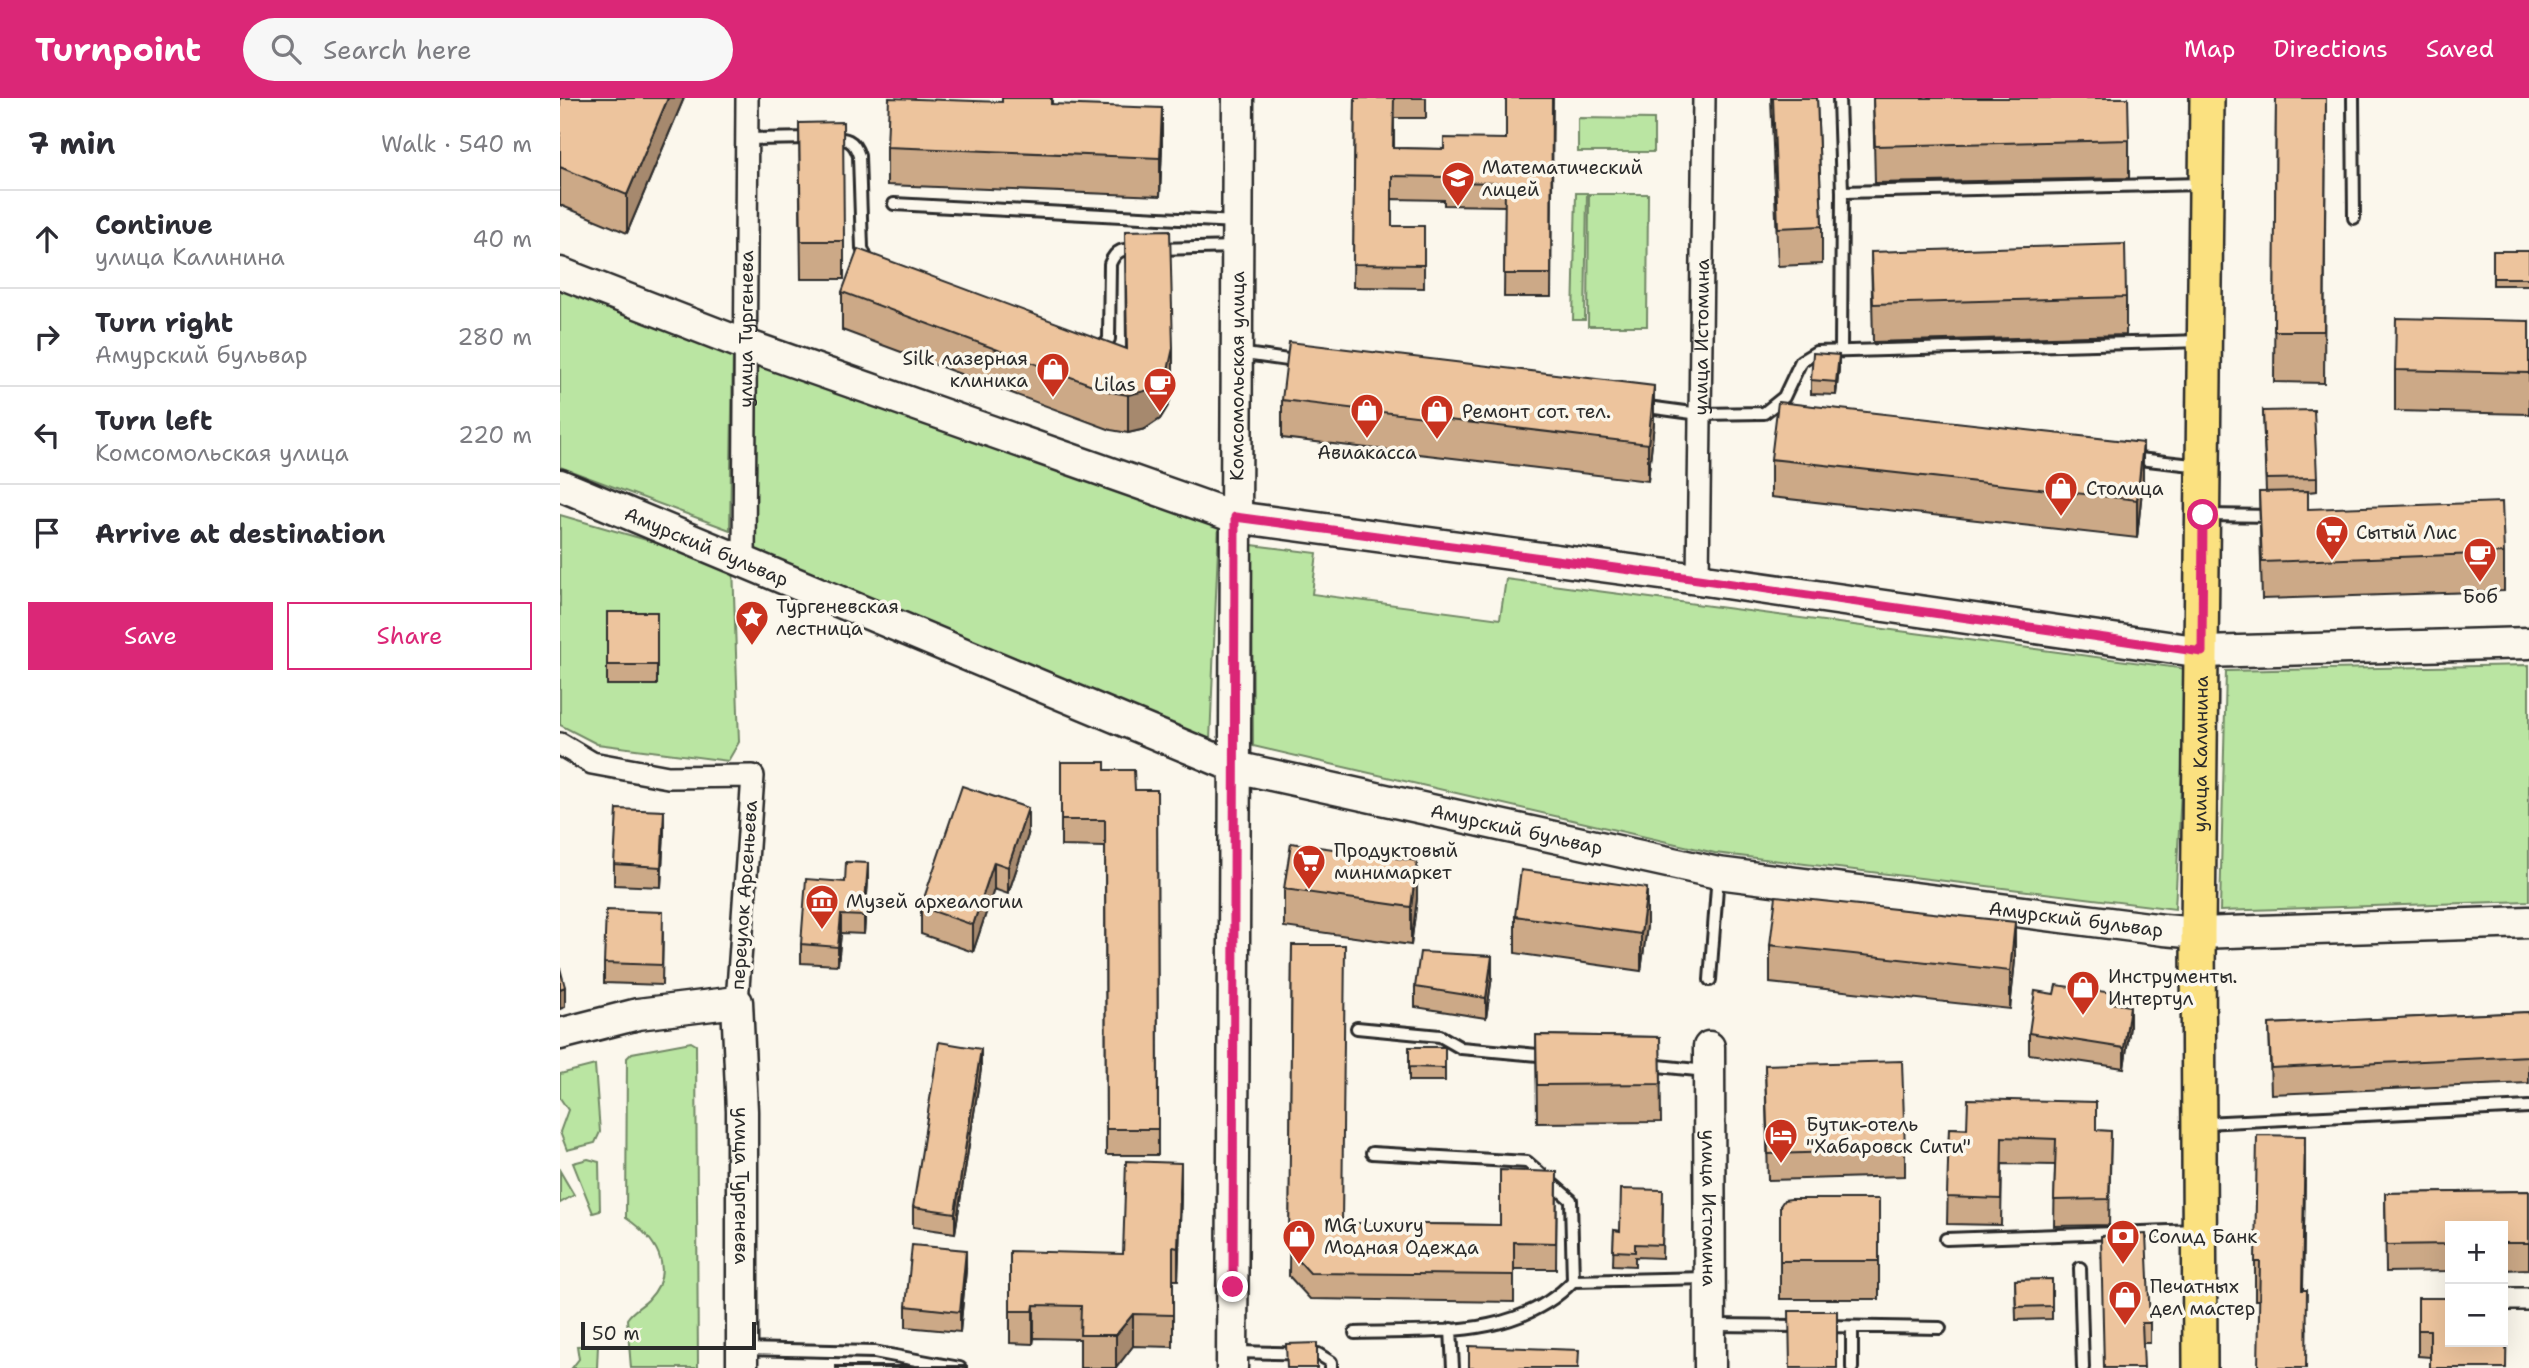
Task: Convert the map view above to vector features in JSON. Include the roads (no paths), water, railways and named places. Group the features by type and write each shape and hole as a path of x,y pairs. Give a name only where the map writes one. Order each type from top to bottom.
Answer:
{"main road":[{"name":"улица Калинина","path":"2200,1368 2198,933 2207,98"}],"street":[{"name":"улица Тургенева","path":"744,560 747,98"},
{"name":"Комсомольская улица","path":"1232,1360 1238,98"},
{"name":"улица Истомина","path":"1698,579 1704,98"},
{"path":"560,273 746,345 1235,517 1698,579 2202,652 2529,643"},
{"name":"Амурский бульвар","path":"560,485 1235,767 1718,873 2198,933 2529,922"},
{"name":"переулок Арсеньева","path":"560,744 592,763 668,778 753,776 737,1002"},
{"name":"улица Тургенева","path":"737,1002 742,1111 742,1359"},
{"path":"560,1034 638,1014 737,1002"},
{"name":"улица Истомина","path":"1709,1059 1710,1368"},
{"path":"2508,1299 2529,1299"}],"lane":[{"path":"1839,98 1842,192 1841,351"},
{"path":"2353,98 2354,218"},
{"path":"746,139 846,138 855,144 859,156 862,248 867,261 878,272"},
{"path":"1842,192 2205,184"},
{"path":"894,204 1236,234"},
{"path":"1079,346 1092,350 1103,348 1109,339 1110,264 1120,249 1236,234"},
{"path":"1765,413 1784,397 1801,361 1816,352 2204,341"},
{"path":"1236,353 1318,364"},
{"path":"1632,405 1700,414 1777,415"},
{"path":"2120,457 2203,466"},
{"path":"2203,515 2282,516"},
{"path":"1710,980 1718,873"},
{"path":"1357,1028 1440,1035 1461,1048 1568,1058"},
{"path":"1635,1064 1709,1059"},
{"path":"2199,1123 2529,1107"},
{"path":"1355,1333 1484,1327 1519,1318 1555,1300 1573,1281 1571,1200 1560,1187 1527,1162 1371,1153"},
{"path":"1946,1238 2200,1230"},
{"path":"2080,1268 2084,1368"},
{"path":"1573,1281 1709,1278"},
{"path":"1709,1325 1940,1328"},
{"path":"1852,1327 1852,1368"},
{"path":"1451,1329 1453,1368"},
{"path":"742,1359 874,1352 960,1368"},
{"path":"1232,1360 1318,1354 1331,1362 1331,1368"}],"place":[{"name":"Математический лицей","path":"1458,208"},
{"name":"Silk лазерная клиника","path":"1053,399"},
{"name":"Lilas","path":"1160,414"},
{"name":"Авиакасса","path":"1367,440"},
{"name":"Ремонт сот. тел.","path":"1437,441"},
{"name":"Столица","path":"2061,518"},
{"name":"Сытый Лис","path":"2332,562"},
{"name":"Боб","path":"2480,584"},
{"name":"Тургеневская лестница","path":"752,647"},
{"name":"Продуктовый минимаркет","path":"1309,891"},
{"name":"Музей археалогии","path":"822,931"},
{"name":"Инструменты. Интертул","path":"2083,1017"},
{"name":"Бутик-отель \"Хабаровск Сити\"","path":"1781,1165"},
{"name":"MG Luxury Модная Одежда","path":"1299,1266"},
{"name":"Солид Банк","path":"2123,1266"},
{"name":"Печатных дел мастер","path":"2125,1327"}]}
